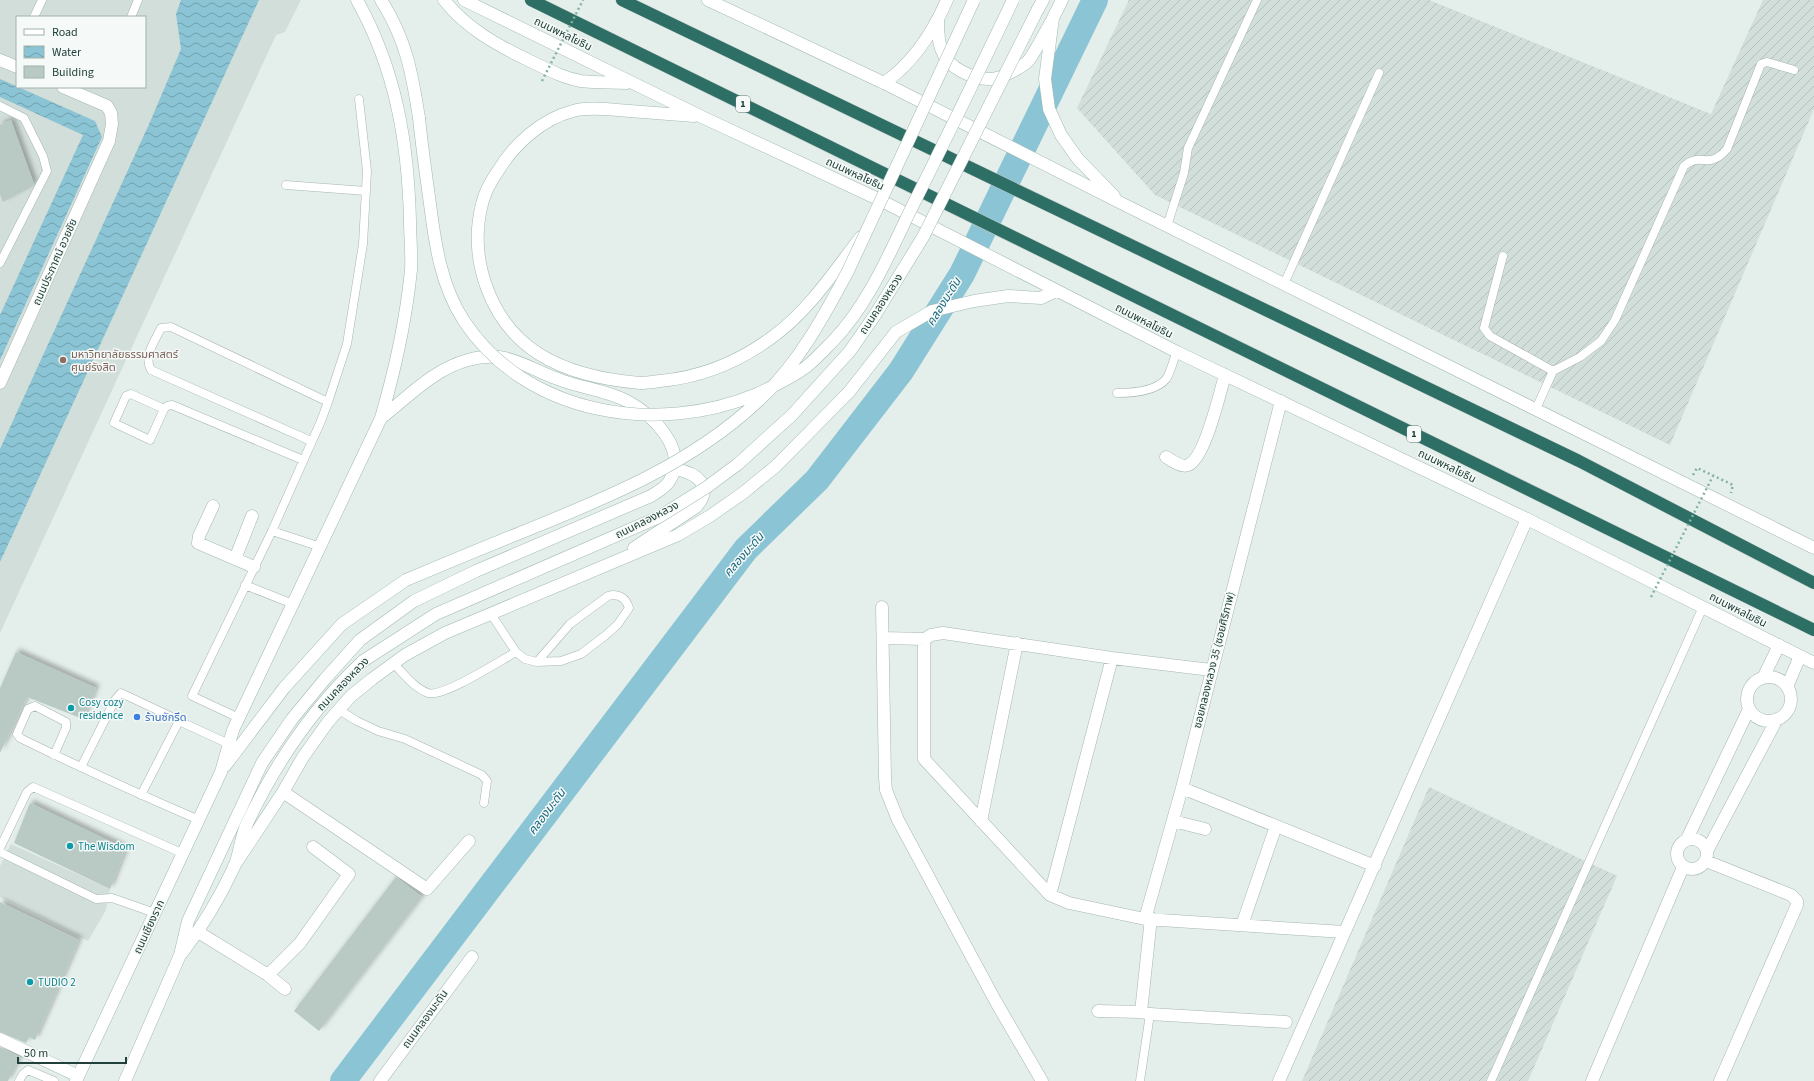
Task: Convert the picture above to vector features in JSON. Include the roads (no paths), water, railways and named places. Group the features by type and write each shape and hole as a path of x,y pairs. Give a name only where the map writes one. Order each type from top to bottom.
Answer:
{"highway":[{"name":"ถนนพหลโยธิน","path":"531,0 1814,630"},
{"path":"622,0 1579,461 1814,583"}],"main road":[{"path":"221,772 229,744 239,718 381,418 403,326 411,268 410,204 404,143 396,97 381,49 357,0"},
{"path":"381,0 396,24 402,38 412,74 420,118 436,247 447,288 462,319 497,361 533,385 572,401 610,412 654,415 699,412 750,397 786,380 806,367 847,325 870,291 894,245 1013,0"},
{"path":"444,0 466,24 480,35 498,46 556,74 583,81 632,83"},
{"name":"ถนนพหลโยธิน","path":"464,0 702,117 878,199 1177,352 1527,519 1814,663"},
{"path":"708,0 884,83 1121,203 1814,548"},
{"path":"884,83 908,62 926,40 938,21 947,0"},
{"path":"221,772 284,688 342,624 406,580 464,555 593,504 662,470 718,436 758,402 791,365 814,333 831,304 974,0"},
{"path":"938,21 939,42 942,52 947,60 955,67 973,76 992,80 1016,70 1028,60 1062,0"},
{"name":"ถนนคลองหลวง","path":"180,955 198,932 234,866 245,828 268,782 314,713 363,661 436,614 659,517 707,487 738,464 792,415 850,351 875,315 923,237 1041,3"},
{"path":"1053,18 1045,79 1049,109 1061,135 1078,159 1121,203"},
{"path":"0,60 16,67"},
{"name":"ถนนประภาศน์ อวยชัย","path":"0,383 109,141 112,124 111,113 107,106 65,88"},
{"path":"702,117 603,109 573,111 556,117 536,129 506,158 488,186 482,202 479,218 478,247 480,268 485,285 500,314 511,329 533,349 554,363 576,372 597,377 641,383 678,380 717,369 746,356 777,334 803,310 864,234"},
{"path":"234,866 283,792 303,757 339,710 351,696 393,663 445,633 678,535 710,516 743,493 787,456 849,392 896,332 932,311 1008,296 1041,298 1056,291"},
{"path":"125,1081 180,955 188,921 262,763 292,719 360,640 414,601 455,581 651,496 669,482 676,466 671,445 661,428 645,412 626,400 558,379 515,360 494,356 469,359 447,367 421,385 381,418"},
{"path":"1166,457 1183,466 1193,462 1205,440 1216,411 1225,375"},
{"name":"ซอยคลองหลวง 35 (ซอยศิริภาพ)","path":"1145,1013 1148,918 1281,401"},
{"path":"614,562 696,507 701,502 703,486 700,480 689,472 675,470"},
{"path":"213,506 199,536 198,543 254,567"},
{"path":"235,559 252,516"},
{"path":"1279,1081 1527,519"},
{"path":"882,607 885,778 888,797 898,820 967,949 1042,1081"},
{"path":"883,638 925,639 931,635 943,633 1112,658 1211,670"},
{"path":"925,639 924,759 1050,895 1069,903 1148,918 1344,932"},
{"path":"981,820 1017,643"},
{"path":"1777,720 1768,721 1755,717 1749,709 1747,698 1748,692 1752,686 1763,678 1779,645"},
{"path":"1787,687 1800,656"},
{"path":"1050,895 1112,658"},
{"path":"1749,709 1687,839 1678,846 1677,858 1683,867 1688,869 1698,868 1706,856 1777,720 1786,713 1790,707 1790,693 1787,687 1777,679 1763,678"},
{"name":"ถนนเชียงราก","path":"77,1078 184,854 221,772"},
{"path":"1182,788 1375,866"},
{"path":"283,792 427,889 469,841"},
{"path":"1173,821 1205,829"},
{"path":"1242,925 1276,826"},
{"path":"1687,839 1700,841 1706,856 1791,895 1797,903 1720,1081"},
{"path":"268,975 300,943 349,874 313,847"},
{"path":"1592,1081 1683,867"},
{"path":"198,932 268,975 285,989"},
{"name":"ถนนคลองมะดัน","path":"380,1081 472,957"},
{"path":"1098,1011 1286,1022"},
{"path":"0,1039 77,1078"}],"lane":[{"path":"34,16 42,0"},
{"path":"131,16 138,0"},
{"path":"1167,226 1184,173 1188,148 1258,0"},
{"path":"1536,409 1553,371 1580,357 1600,341 1615,320 1684,166 1689,161 1696,159 1712,161 1720,157 1727,149 1761,64 1767,62 1794,70"},
{"path":"1284,284 1379,73"},
{"path":"239,718 192,696 272,531 328,402 347,344 363,244 366,192 367,171 360,99"},
{"path":"0,106 24,118 43,156 47,171 0,263"},
{"path":"286,185 366,192"},
{"path":"1503,256 1484,328 1490,336 1553,371"},
{"path":"311,442 151,370 147,363 148,356 161,328 171,327 328,402"},
{"path":"1117,393 1129,393 1149,389 1166,379 1177,352"},
{"path":"164,409 131,394 126,396 114,423 150,440 164,409 167,406 180,408 303,460"},
{"path":"272,531 321,547"},
{"path":"245,585 293,604"},
{"path":"491,614 516,652 525,659 537,662 561,661 581,654 606,636 621,620 629,608 626,601 621,596 608,596 570,624 537,662"},
{"path":"1491,1081 1703,607"},
{"path":"393,663 413,684 430,694 437,694 457,685 516,652"},
{"path":"81,766 114,700 121,693 172,718"},
{"path":"54,755 66,728 66,722 35,706 31,706 28,708 17,736 54,755 199,820"},
{"path":"339,710 378,731 405,739 482,775 487,781 484,803"},
{"path":"141,795 179,721 229,744"},
{"path":"0,848 26,792 33,787 184,854"},
{"path":"0,852 96,899 112,898 155,913"},
{"path":"1140,1081 1145,1013"},
{"path":"20,1081 23,1074 28,1070 54,1081"}],"water":[{"path":"181,0 259,0 0,562 0,449 150,122 181,49 176,14"},
{"path":"0,79 16,86 16,88 20,88 95,121 102,137 0,360 0,315 83,135 0,97"}],"waterway":[{"name":"คลองมะดัน","path":"343,1081 746,549 817,480 901,371 962,274 1095,0"}],"place":[{"name":"มหาวิทยาลัยธรรมศาสตร์ ศูนย์รังสิต","path":"63,360"},
{"name":"Cosy cozy residence","path":"71,708"},
{"name":"ร้านซักรีด","path":"137,717"},
{"name":"The Wisdom","path":"70,846"},
{"name":"TUDIO 2","path":"30,982"}]}
